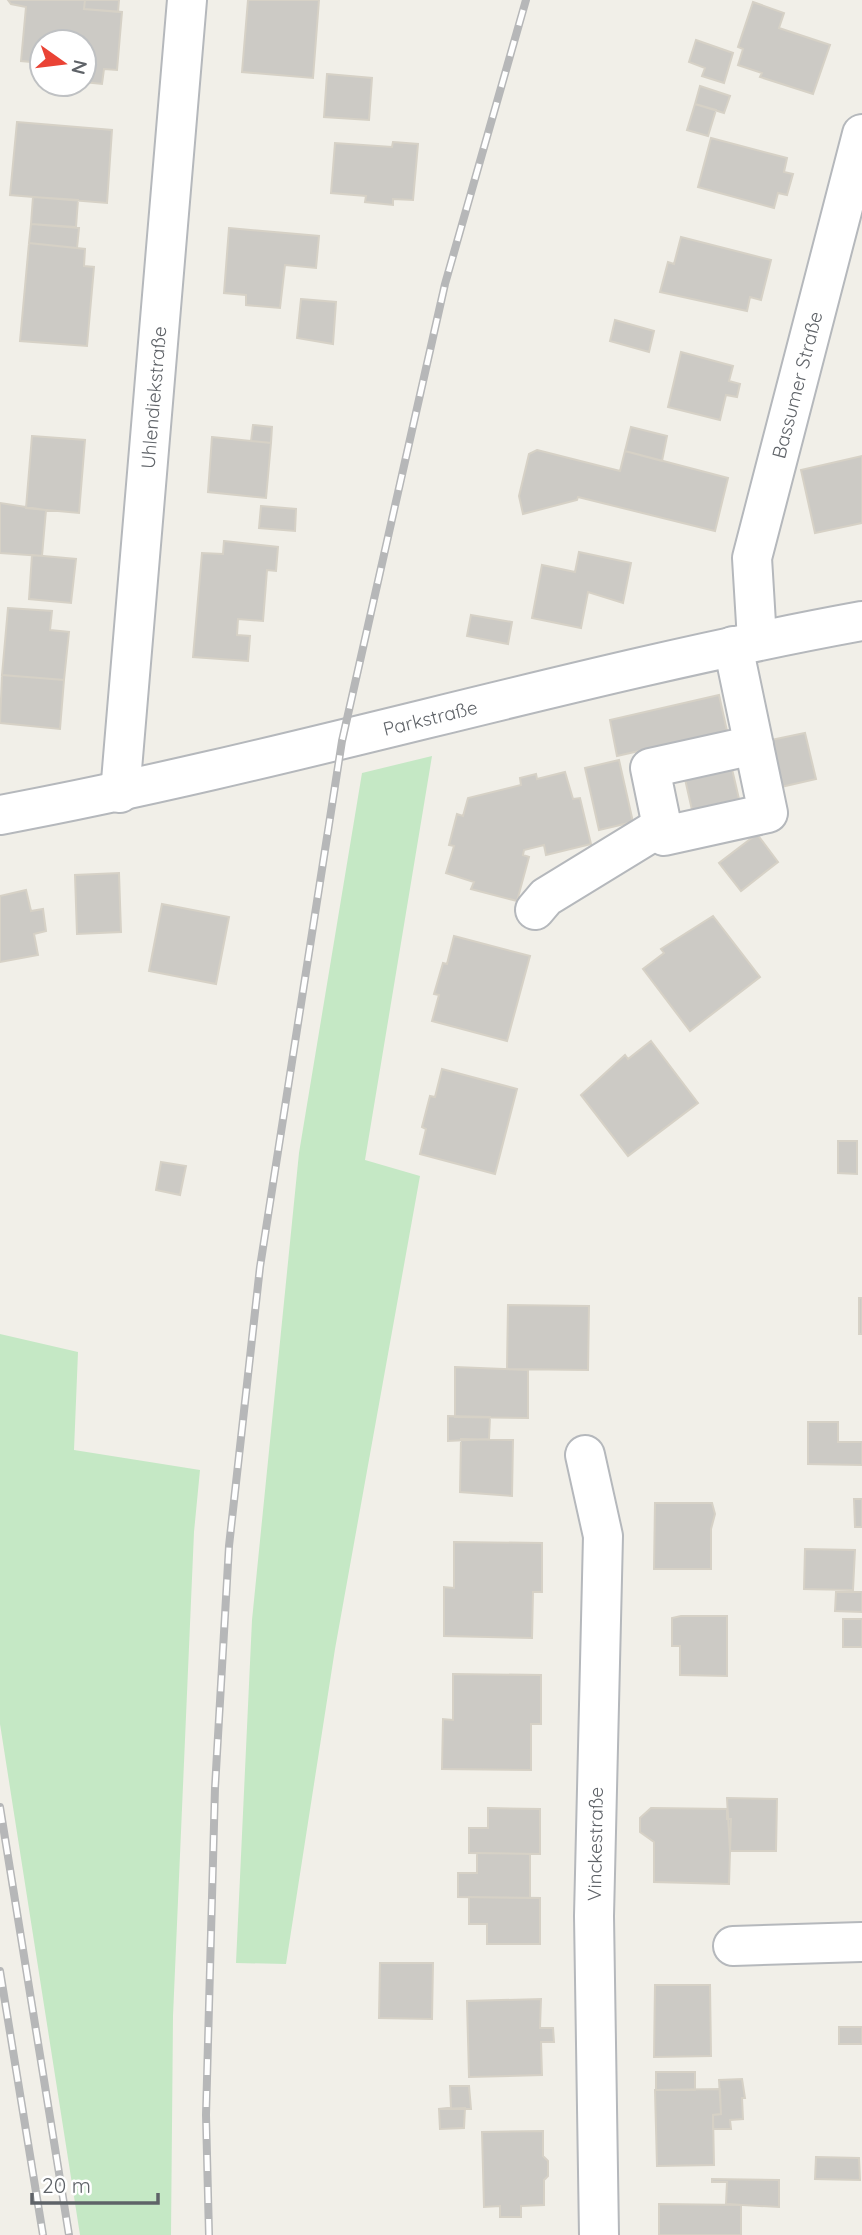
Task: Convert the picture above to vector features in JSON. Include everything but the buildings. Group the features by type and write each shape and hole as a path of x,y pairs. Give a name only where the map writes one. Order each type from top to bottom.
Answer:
{"street":[{"name":"Uhlendiekstraße","path":"120,793 187,0"},
{"name":"Bassumer Straße","path":"662,826 664,836 768,813 754,744 745,643 752,558 862,134"},
{"name":"Parkstraße","path":"0,815 120,793 745,643 862,621"},
{"path":"536,910 546,897 662,826 650,768 754,744"},
{"name":"Vinckestraße","path":"585,1455 603,1536 594,1916 599,2235"},
{"path":"733,1947 862,1942"}],"green space":[{"path":"432,756 365,1160 420,1176 335,1649 286,1964 236,1963 252,1620 299,1153 362,773"},
{"path":"0,1334 78,1352 74,1450 200,1470 194,1532 173,2016 171,2235 80,2235 0,1724"}],"railway":[{"path":"209,2235 206,2115 215,1788 229,1546 260,1267 342,741 445,284 526,0"},
{"path":"0,1807 69,2235"},
{"path":"0,1971 43,2235"}]}
